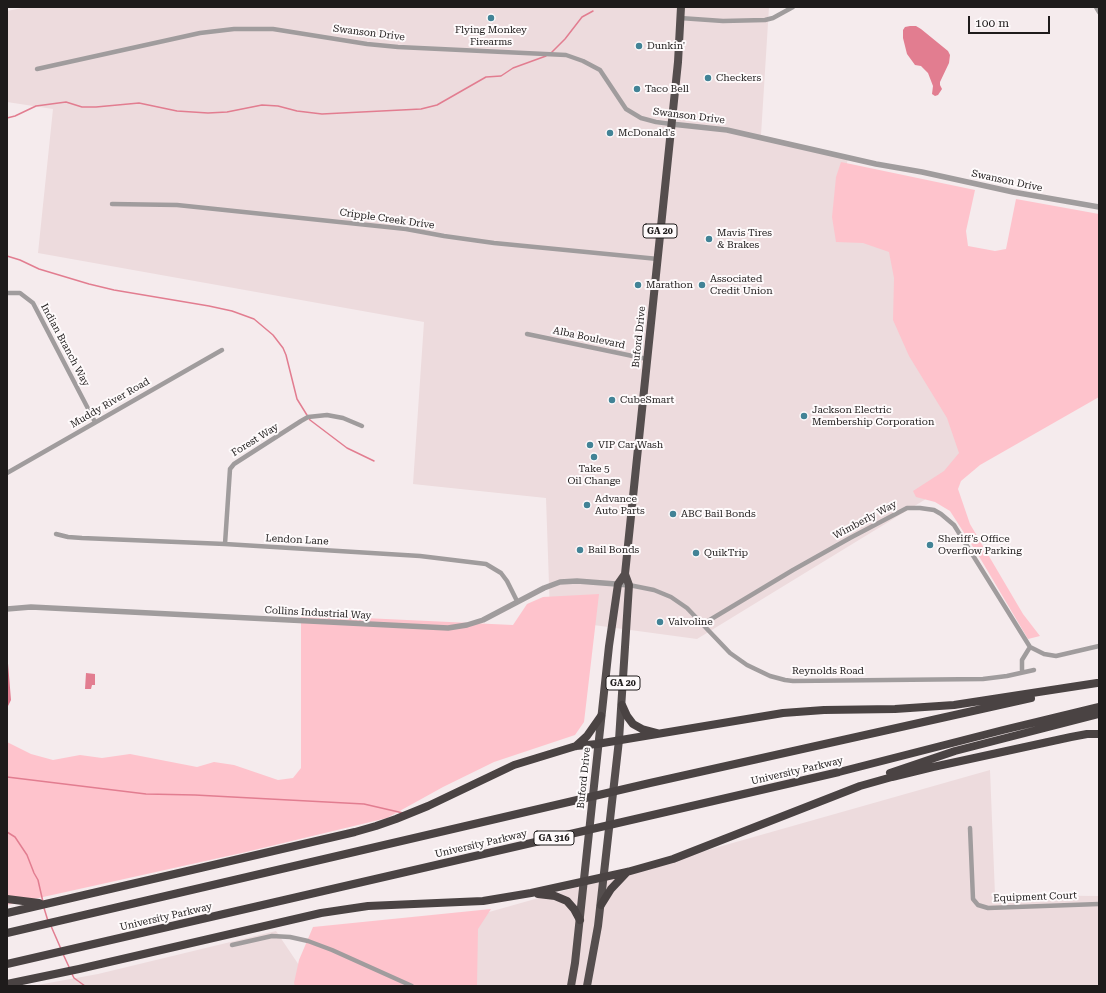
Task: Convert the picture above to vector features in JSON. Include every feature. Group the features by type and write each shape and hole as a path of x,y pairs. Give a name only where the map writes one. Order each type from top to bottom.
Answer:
{"highway":[{"name":"Buford Drive","path":"588,986 598,931 619,740 629,585 625,574 672,124 678,62 681,7"},
{"name":"Buford Drive","path":"571,986 580,920 596,768 597,744 618,584 625,574"},
{"path":"7,913 376,826 428,806 514,765 576,746 661,734 783,713 824,710 895,709 954,705 1098,683"},
{"name":"University Parkway","path":"7,933 650,783 1098,683"},
{"path":"622,705 633,724 642,729 661,734"},
{"name":"University Parkway","path":"7,964 839,772 1002,730 1099,707"},
{"path":"7,984 79,969 297,918 344,909 368,906 483,901 531,893 627,872 673,859 905,767 955,751 1099,714"},
{"path":"576,746 587,736 601,716"},
{"path":"860,786 933,766 1071,737 1087,734 1099,734"},
{"path":"601,905 610,889 627,872"},
{"path":"531,893 555,896 567,901 574,909 580,920"},
{"path":"7,899 45,904"},
{"path":"26,986 79,969"}],"street":[{"path":"680,18 735,21 765,20 773,18 793,7"},
{"path":"1096,7 1099,12"},
{"name":"Swanson Drive","path":"37,69 200,33 234,29 273,29 367,44 398,47 566,55 583,61 600,70 626,109 641,118 656,122 727,130 876,164 922,172 1013,192 1099,207"},
{"name":"Cripple Creek Drive","path":"112,204 189,206 406,229 494,243 658,259"},
{"name":"Indian Branch Way","path":"7,293 20,293 33,303 95,422"},
{"name":"Alba Boulevard","path":"527,334 647,360"},
{"name":"Muddy River Road","path":"7,473 222,350"},
{"name":"Forest Way","path":"225,544 230,469 234,464 308,417 327,415 343,418 362,426"},
{"name":"Wimberly Way","path":"703,624 850,538 907,508 920,508 934,510 954,525 1030,648"},
{"name":"Lendon Lane","path":"56,534 82,538 225,544 420,556 486,564 501,573 507,581 517,601"},
{"name":"Collins Industrial Way","path":"7,609 31,607 443,628 473,624 495,614 517,601 560,582 577,581 629,585"},
{"name":"Reynolds Road","path":"629,585 654,590 671,597 687,608 730,653 747,665 770,676 793,681 983,679 1034,670"},
{"path":"1022,672 1022,660 1030,648 1044,654 1056,656 1099,646"},
{"name":"Equipment Court","path":"970,828 973,898 978,905 988,908 1099,904"},
{"path":"232,945 272,936 296,939 332,950 412,986"}],"shaded area":[{"path":"27,7 769,7 761,135 848,156 838,229 900,240 975,469 697,639 549,619 546,498 413,484 424,322 38,253 53,109 7,102 7,11"},
{"path":"916,26 921,29 948,51 950,55 949,63 940,82 942,89 938,95 935,96 932,94 933,86 928,73 921,66 915,65 907,54 903,38 903,30 905,27"},
{"path":"841,162 975,190 966,231 968,246 995,251 1006,249 1016,199 1099,214 1099,397 980,465 961,481 958,489 970,524 1023,614 1040,636 1028,639 977,553 950,511 935,502 916,497 913,491 944,471 959,453 947,418 909,356 893,320 894,278 889,252 863,243 836,242 832,217 836,177"},
{"path":"599,594 584,722 575,735 494,762 443,787 387,818 246,852 7,905 7,742 31,754 53,760 80,755 102,758 130,754 197,767 214,762 234,765 278,780 293,778 301,768 301,615 513,625 527,604 543,597"},
{"path":"7,651 11,700 8,706 7,704"},
{"path":"86,673 95,674 95,685 92,685 91,689 85,689"},
{"path":"990,770 995,895 1099,896 1099,986 472,986 468,918"},
{"path":"491,909 478,929 477,986 295,986 294,983 299,960 313,927"},
{"path":"276,931 313,986 32,986 98,974"}],"waterway":[{"path":"551,53 565,39 582,17 593,11"},
{"path":"7,118 15,116 36,106 66,102 82,107 139,103 177,111 208,113 227,112 262,105 278,106 297,111 322,114 421,109 437,105 486,77 501,76 513,68 546,56"},
{"path":"7,256 39,269 89,284 114,290 209,306 232,311 254,319 273,335 283,348 297,399 310,420 347,448 374,461"},
{"path":"7,777 146,794 195,795 364,804 403,813"},
{"path":"7,832 15,837 27,855 38,880 43,902"},
{"path":"44,908 48,921"},
{"path":"51,926 61,949"},
{"path":"63,954 70,969"},
{"path":"72,974 74,978 85,986"}],"place":[{"name":"Flying Monkey Firearms","path":"491,18"},
{"name":"Dunkin'","path":"639,46"},
{"name":"Checkers","path":"708,78"},
{"name":"Taco Bell","path":"637,89"},
{"name":"McDonald's","path":"610,133"},
{"name":"Mavis Tires & Brakes","path":"709,239"},
{"name":"Marathon","path":"638,285"},
{"name":"Associated Credit Union","path":"702,285"},
{"name":"CubeSmart","path":"612,400"},
{"name":"Jackson Electric Membership Corporation","path":"804,416"},
{"name":"VIP Car Wash","path":"590,445"},
{"name":"Take 5 Oil Change","path":"594,457"},
{"name":"Advance Auto Parts","path":"587,505"},
{"name":"ABC Bail Bonds","path":"673,514"},
{"name":"Sheriff's Office Overflow Parking","path":"930,545"},
{"name":"Bail Bonds","path":"580,550"},
{"name":"QuikTrip","path":"696,553"},
{"name":"Valvoline","path":"660,622"}]}
